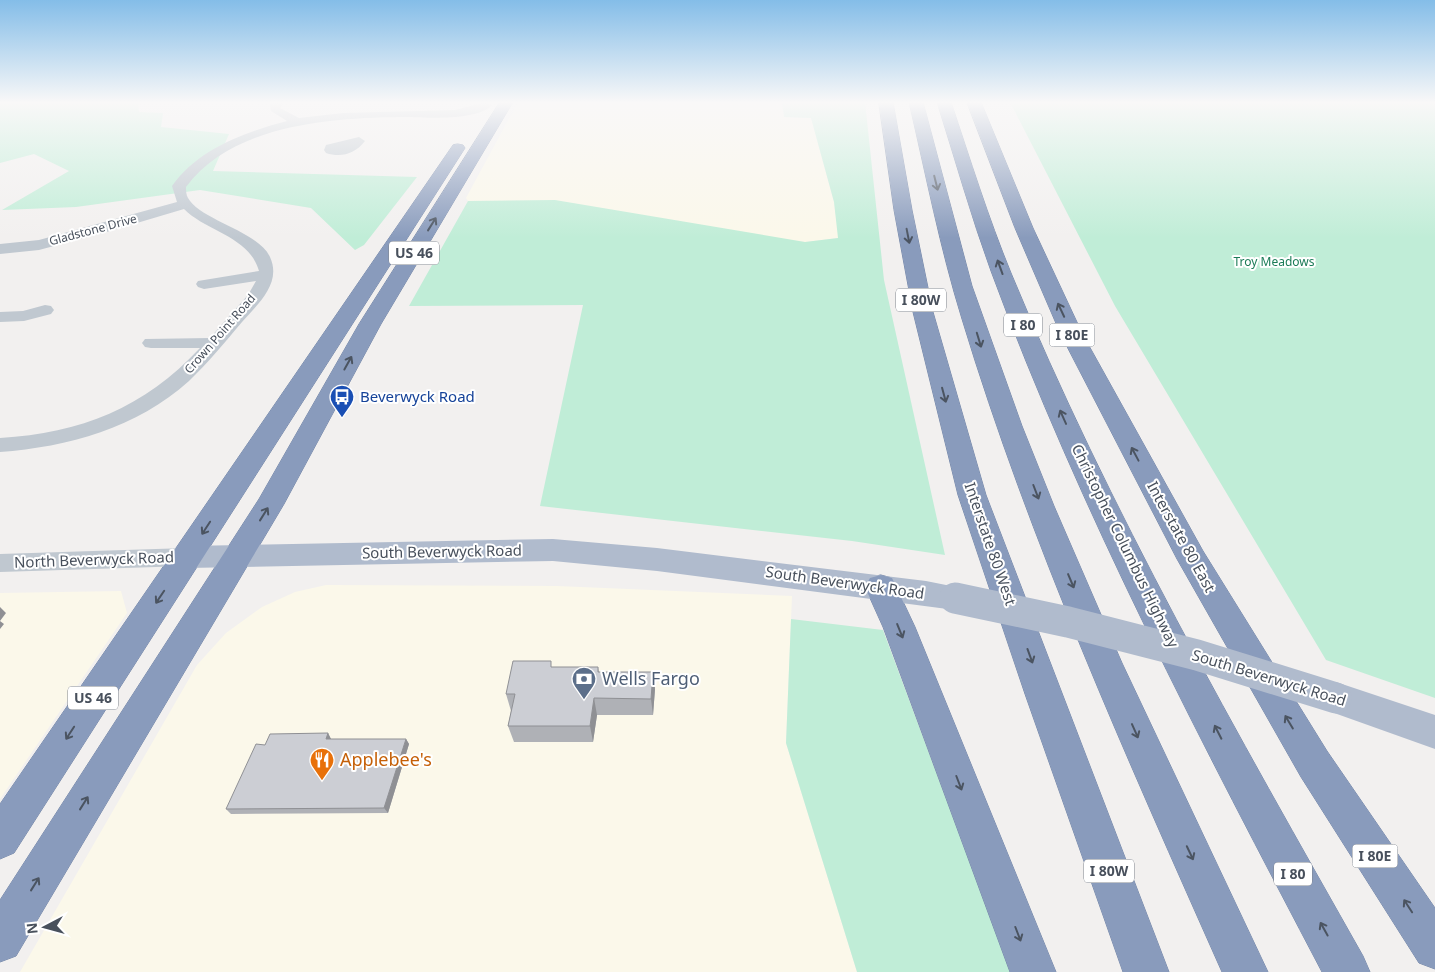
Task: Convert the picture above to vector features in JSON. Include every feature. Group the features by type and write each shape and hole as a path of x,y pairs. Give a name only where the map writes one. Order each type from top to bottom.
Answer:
{"highway":[{"name":"US 46","path":"0,839 456,147"},
{"name":"US 46","path":"0,940 270,504 370,324 479,147"},
{"name":"Interstate 80 West","path":"893,147 923,312 972,495 1146,972"},
{"path":"927,147 954,255 981,344 1010,427 1052,536 1104,661 1169,809 1245,972"},
{"name":"Christopher Columbus Highway","path":"959,147 1008,291 1082,458 1152,604 1240,775 1347,972"},
{"name":"Interstate 80 East","path":"992,147 1024,228 1072,335 1192,559 1314,764 1435,947"},
{"path":"881,586 899,626 1033,972"},
{"path":"1071,770 1158,972"}],"main road":[{"name":"South Beverwyck Road","path":"187,556 553,550 652,558 881,586 955,598 1068,622 1178,651 1336,698 1435,732"}],"street":[{"path":"204,284 266,276 267,265 264,257 255,247 185,204 179,197 178,192 183,179 189,173 230,147"},
{"name":"Gladstone Drive","path":"3,251 39,245 86,233 185,204"},
{"name":"Crown Point Road","path":"0,445 61,437 116,419 142,406 185,375 247,305 264,283 266,276"},
{"path":"0,317 24,316 45,310"},
{"path":"151,343 214,344"},
{"name":"North Beverwyck Road","path":"0,563 187,556"}],"shaded area":[{"path":"493,147 819,147 834,202 839,238 805,242 468,201 466,198"},
{"path":"326,585 557,586 792,596 786,743 857,972 20,972 197,665 226,633 262,607 295,592"},
{"path":"121,591 127,613 0,799 0,593"}],"green space":[{"path":"0,147 223,147 213,171 417,177 364,245 355,250 311,208 200,190 76,207 2,210 69,171 34,154 0,163"},
{"path":"819,147 870,147 884,280 945,555 852,541 540,506 583,305 409,306 468,201 555,200 805,242 838,238 834,202"},
{"name":"Troy Meadows","path":"1033,147 1435,147 1435,698 1326,660 1115,306"},
{"path":"791,619 883,630 1011,972 857,972 786,743"}],"building":[{"name":"Wells Fargo","path":"513,661 551,661 551,667 598,667 598,672 653,672 651,699 594,698 590,726 508,726 515,694 506,694"},
{"name":"Applebee's","path":"328,733 326,739 406,739 384,808 226,809 256,744 265,745 270,734"}],"place":[{"name":"Beverwyck Road","path":"342,418"},
{"name":"Wells Fargo","path":"584,700"},
{"name":"Applebee's","path":"322,781"}]}
